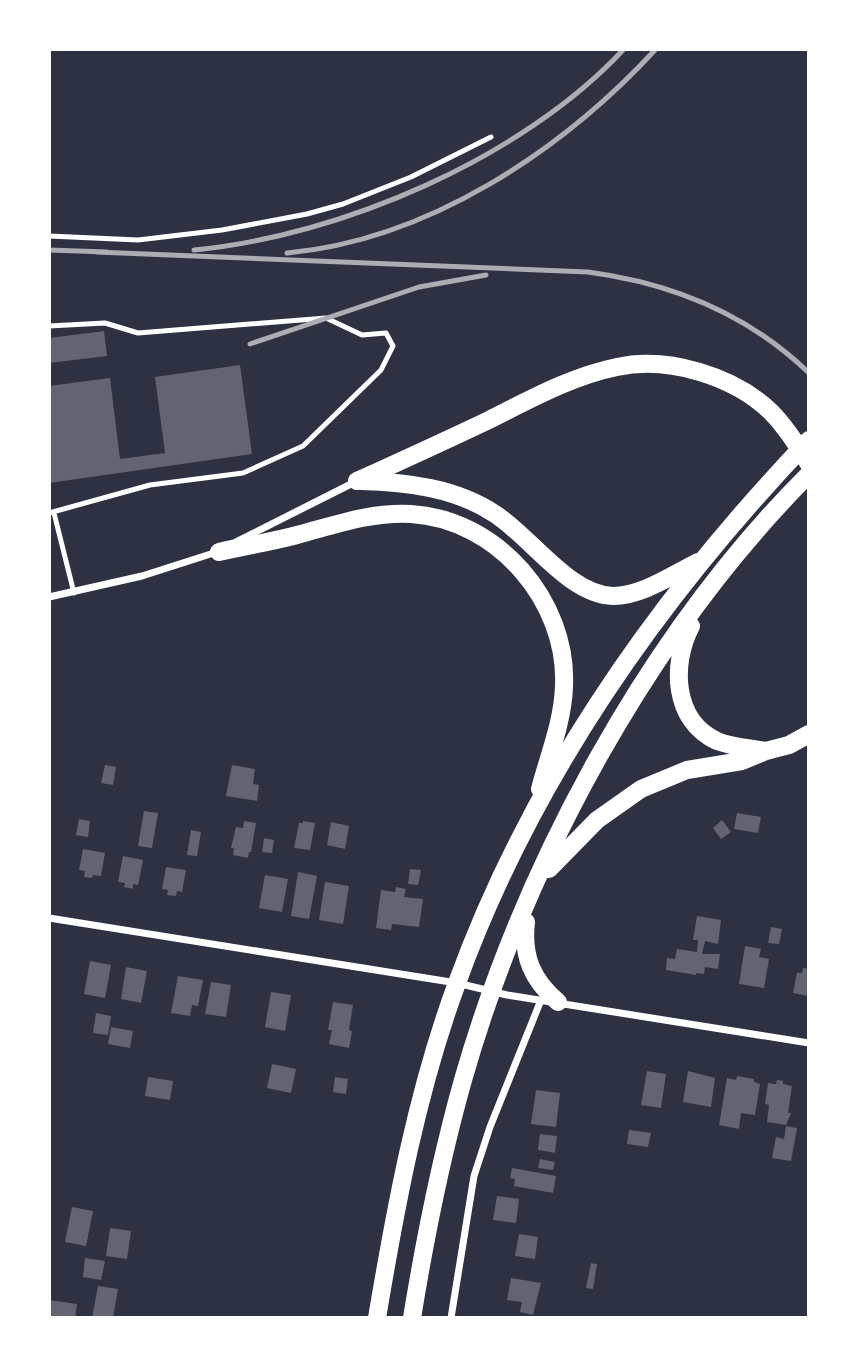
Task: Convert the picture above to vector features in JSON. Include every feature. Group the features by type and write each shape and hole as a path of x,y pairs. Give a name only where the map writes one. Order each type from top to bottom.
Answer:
{"main road":[{"path":"358,481 562,386 616,367 637,364 675,367 699,373 741,390 770,411 809,464"},
{"path":"377,1318 413,1131 457,983 495,890 534,811 589,719 657,619 702,560 809,440"},
{"path":"412,1318 432,1206 467,1067 538,880 612,734 670,643 776,509 809,474"},
{"path":"358,481 415,485 442,491 477,504 507,522 572,580 591,592 624,595 702,560"},
{"path":"219,552 295,536 364,516 398,514 432,517 453,523 477,533 493,544 512,560 540,594 556,626 565,667 560,721 534,811"},
{"path":"710,590 686,635 680,654 678,679 683,704 692,720 718,741 766,751"},
{"path":"538,880 597,820 641,789 687,770 742,761 789,745 809,734"},
{"path":"529,900 524,937 528,962 550,1001"}],"street":[{"path":"49,597 142,576 219,552 259,528 358,481"},
{"path":"49,918 809,1043"},
{"path":"451,1318 474,1176 490,1127 550,1001"}],"lane":[{"path":"49,236 138,240 222,230 307,214 343,204 411,177 491,137"},
{"path":"49,326 105,323 138,333 327,318 362,335 386,333 393,346 381,370 303,446 243,473 150,485 52,513 74,593"}],"building":[{"path":"104,331 107,356 49,363 49,338"},
{"path":"240,365 252,454 49,483 49,386 110,378 120,459 165,453 155,377"},
{"path":"105,765 116,767 113,785 101,783"},
{"path":"232,765 255,769 253,784 259,785 257,801 226,796"},
{"path":"144,811 158,813 152,848 138,846"},
{"path":"737,813 761,817 758,833 734,829"},
{"path":"79,819 90,821 88,837 76,835"},
{"path":"722,820 731,832 721,839 713,828"},
{"path":"244,821 256,823 248,858 233,855 234,848 231,848 236,827 243,828"},
{"path":"331,822 349,826 345,849 327,845"},
{"path":"299,823 315,823 310,850 294,848"},
{"path":"191,830 201,832 197,856 187,855"},
{"path":"264,838 274,840 272,853 262,852"},
{"path":"83,849 105,853 101,876 84,877 85,871 79,870"},
{"path":"123,856 143,860 138,885 133,884 133,889 118,882"},
{"path":"166,867 186,870 182,892 177,891 176,896 167,895 168,890 162,889"},
{"path":"410,869 421,870 418,885 408,884"},
{"path":"298,872 317,876 309,919 291,916"},
{"path":"265,875 288,879 282,912 259,908"},
{"path":"325,882 349,886 343,924 319,920"},
{"path":"396,887 406,889 404,897 423,899 419,927 392,924 391,930 376,928 381,890 395,892"},
{"path":"697,916 721,920 718,944 705,941 702,954 720,954 718,969 705,967 704,974 696,975 666,970 667,958 675,959 677,949 697,952 698,940 693,940"},
{"path":"771,927 782,929 779,944 768,943"},
{"path":"745,946 761,949 759,957 769,959 764,988 739,984"},
{"path":"90,961 111,965 105,998 84,994"},
{"path":"126,967 147,971 141,1003 121,999"},
{"path":"803,968 809,969 809,996 793,993 797,973 802,973"},
{"path":"178,976 203,980 198,1006 192,1005 190,1016 171,1013"},
{"path":"211,982 231,985 226,1017 205,1014"},
{"path":"271,992 291,995 285,1031 265,1027"},
{"path":"333,1002 353,1005 349,1048 329,1044 332,1030 328,1030"},
{"path":"96,1013 111,1016 108,1035 93,1033"},
{"path":"111,1027 133,1031 130,1048 108,1044"},
{"path":"272,1064 296,1069 291,1093 267,1088"},
{"path":"647,1071 666,1074 661,1108 641,1105"},
{"path":"688,1071 715,1078 711,1107 683,1102"},
{"path":"737,1076 754,1079 754,1082 760,1084 755,1115 741,1113 739,1129 719,1125 727,1078 736,1080"},
{"path":"148,1077 173,1081 170,1100 145,1096"},
{"path":"335,1077 348,1079 346,1094 333,1092"},
{"path":"777,1080 792,1086 788,1113 791,1113 786,1125 767,1122 769,1105 765,1104 768,1083 776,1084"},
{"path":"536,1090 560,1093 556,1127 531,1124"},
{"path":"786,1126 797,1128 791,1161 772,1158 776,1137 784,1139"},
{"path":"629,1130 651,1133 648,1147 627,1144"},
{"path":"540,1134 557,1136 555,1153 538,1150"},
{"path":"540,1159 555,1162 553,1170 538,1168"},
{"path":"512,1168 556,1176 553,1193 514,1186 515,1179 510,1178"},
{"path":"497,1196 519,1199 516,1223 493,1220"},
{"path":"72,1207 93,1211 86,1246 65,1242"},
{"path":"110,1228 131,1231 127,1259 106,1256"},
{"path":"519,1234 538,1237 535,1259 515,1256"},
{"path":"85,1258 105,1261 101,1280 83,1277"},
{"path":"591,1263 597,1264 593,1289 586,1288"},
{"path":"511,1278 541,1283 533,1315 520,1312 522,1302 507,1300"},
{"path":"98,1286 118,1289 113,1318 92,1318"},
{"path":"49,1300 77,1304 75,1318 49,1318"}],"railway":[{"path":"194,250 251,242 309,228 368,209 426,185 482,157 535,124 583,88 624,49"},
{"path":"287,253 339,245 391,230 441,210 489,184 535,155 579,122 619,87 656,49"},
{"path":"49,250 107,252"},
{"path":"96,252 588,272 619,277 649,284 707,304 760,334 809,373"},
{"path":"250,344 419,287 486,275"}]}
